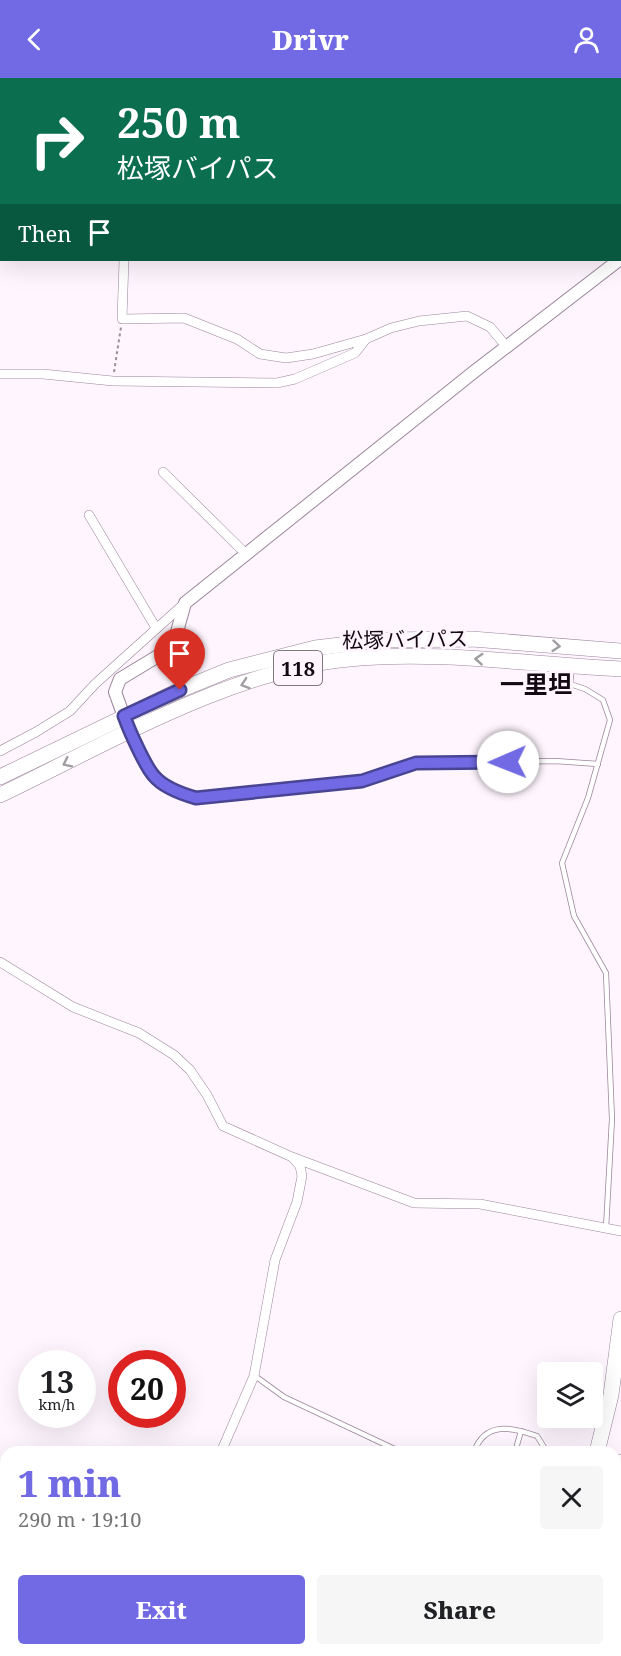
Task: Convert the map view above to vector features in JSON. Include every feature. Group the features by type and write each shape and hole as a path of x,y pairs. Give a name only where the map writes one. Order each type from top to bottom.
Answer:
{"highway":[{"name":"松塚バイパス","path":"0,777 180,690 230,670 272,658 382,640 472,639 621,651"},
{"name":"松塚バイパス","path":"0,795 189,704 235,687 316,663 348,659 425,657 621,669"},
{"path":"598,1446 610,1395 621,1319"}],"street":[{"path":"124,261 122,319 184,318 237,339 260,354 286,358 313,354 366,339 390,328 419,321 467,316 490,327 506,346"},
{"path":"0,751 70,711 95,684 185,603 506,346 617,261"},
{"path":"0,374 42,374 113,381 277,383 303,376 355,352 366,339"},
{"path":"163,472 246,554"},
{"path":"89,515 156,628"},
{"path":"130,731 115,692 120,679 168,650 175,639 185,603"},
{"path":"0,962 73,1007 139,1033 174,1055 190,1070 207,1095 223,1126 292,1157 414,1203 480,1204 621,1230"},
{"path":"224,1446 254,1376 275,1260 297,1202 302,1176 300,1166 292,1157"}],"lane":[{"path":"572,667 570,684 585,689 603,700 610,720 588,798 562,863 574,916 606,972 612,1119 606,1228"},
{"path":"130,731 154,777 178,793 196,798 362,781 416,763 555,761 598,764"},
{"path":"254,1376 292,1401 388,1446"},
{"path":"476,1446 486,1434 498,1429 509,1428 537,1436 543,1446"},
{"path":"517,1446 521,1431"}],"path":[{"path":"113,381 122,319"}],"district":[{"name":"一里坦","path":"536,683"}],"route":[{"path":"180,690 124,716 154,777 178,793 196,798 362,781 416,763 508,762"}]}
